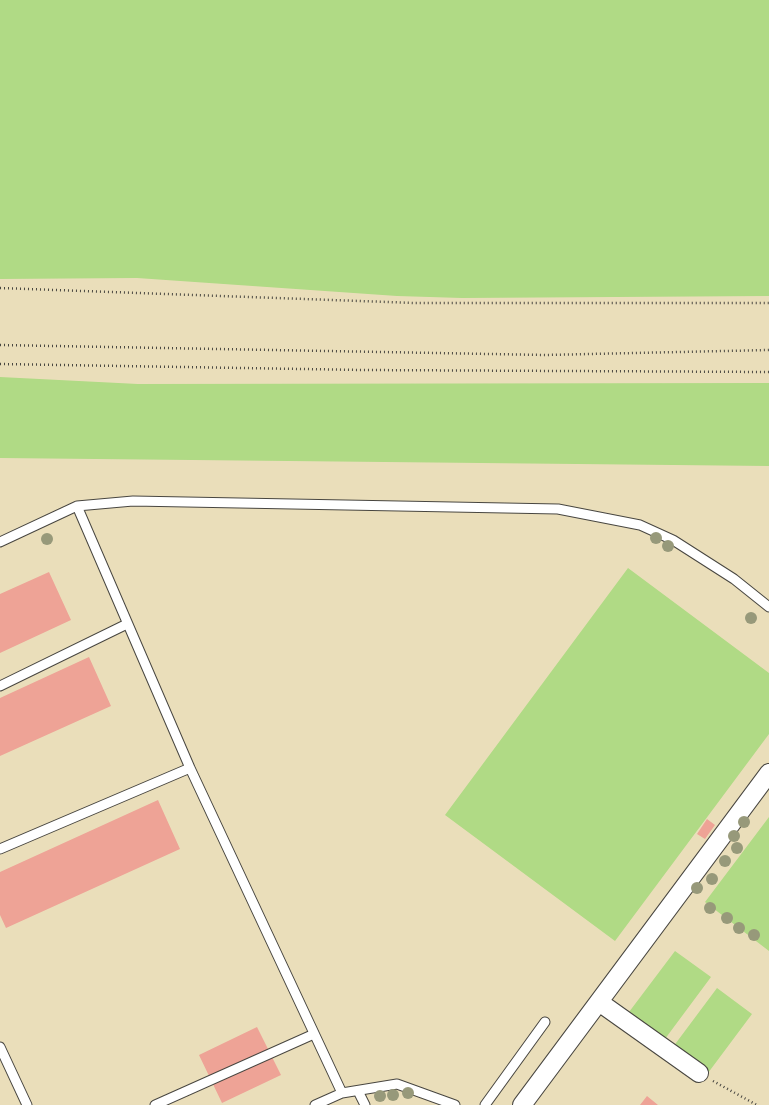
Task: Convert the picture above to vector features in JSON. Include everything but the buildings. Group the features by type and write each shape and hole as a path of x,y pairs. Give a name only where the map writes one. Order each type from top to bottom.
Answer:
{"street":[{"path":"522,1105 769,773"},
{"path":"599,1002 699,1073"}],"lane":[{"path":"0,542 77,506 133,501 558,509 640,525 673,540 734,579 769,606"},
{"path":"77,506 190,768 342,1093"},
{"path":"0,686 127,624"},
{"path":"0,850 190,768"},
{"path":"485,1105 545,1022"},
{"path":"155,1105 314,1034"},
{"path":"0,1047 27,1105"},
{"path":"315,1105 342,1093 397,1084 455,1105"},
{"path":"358,1091 365,1105"}],"path":[{"path":"0,288 415,303 769,303"},
{"path":"0,345 545,355 769,350"},
{"path":"0,364 371,370 769,372"},
{"path":"699,1073 757,1105"}],"green space":[{"path":"0,0 769,0 769,296 462,298 397,296 137,278 0,279"},
{"path":"0,377 138,384 769,383 769,466 0,458"},
{"path":"628,568 769,673 769,734 615,941 445,815"},
{"path":"769,817 769,951 705,902"},
{"path":"675,951 711,977 662,1043 626,1016"},
{"path":"717,988 752,1014 708,1073 673,1047"}]}
